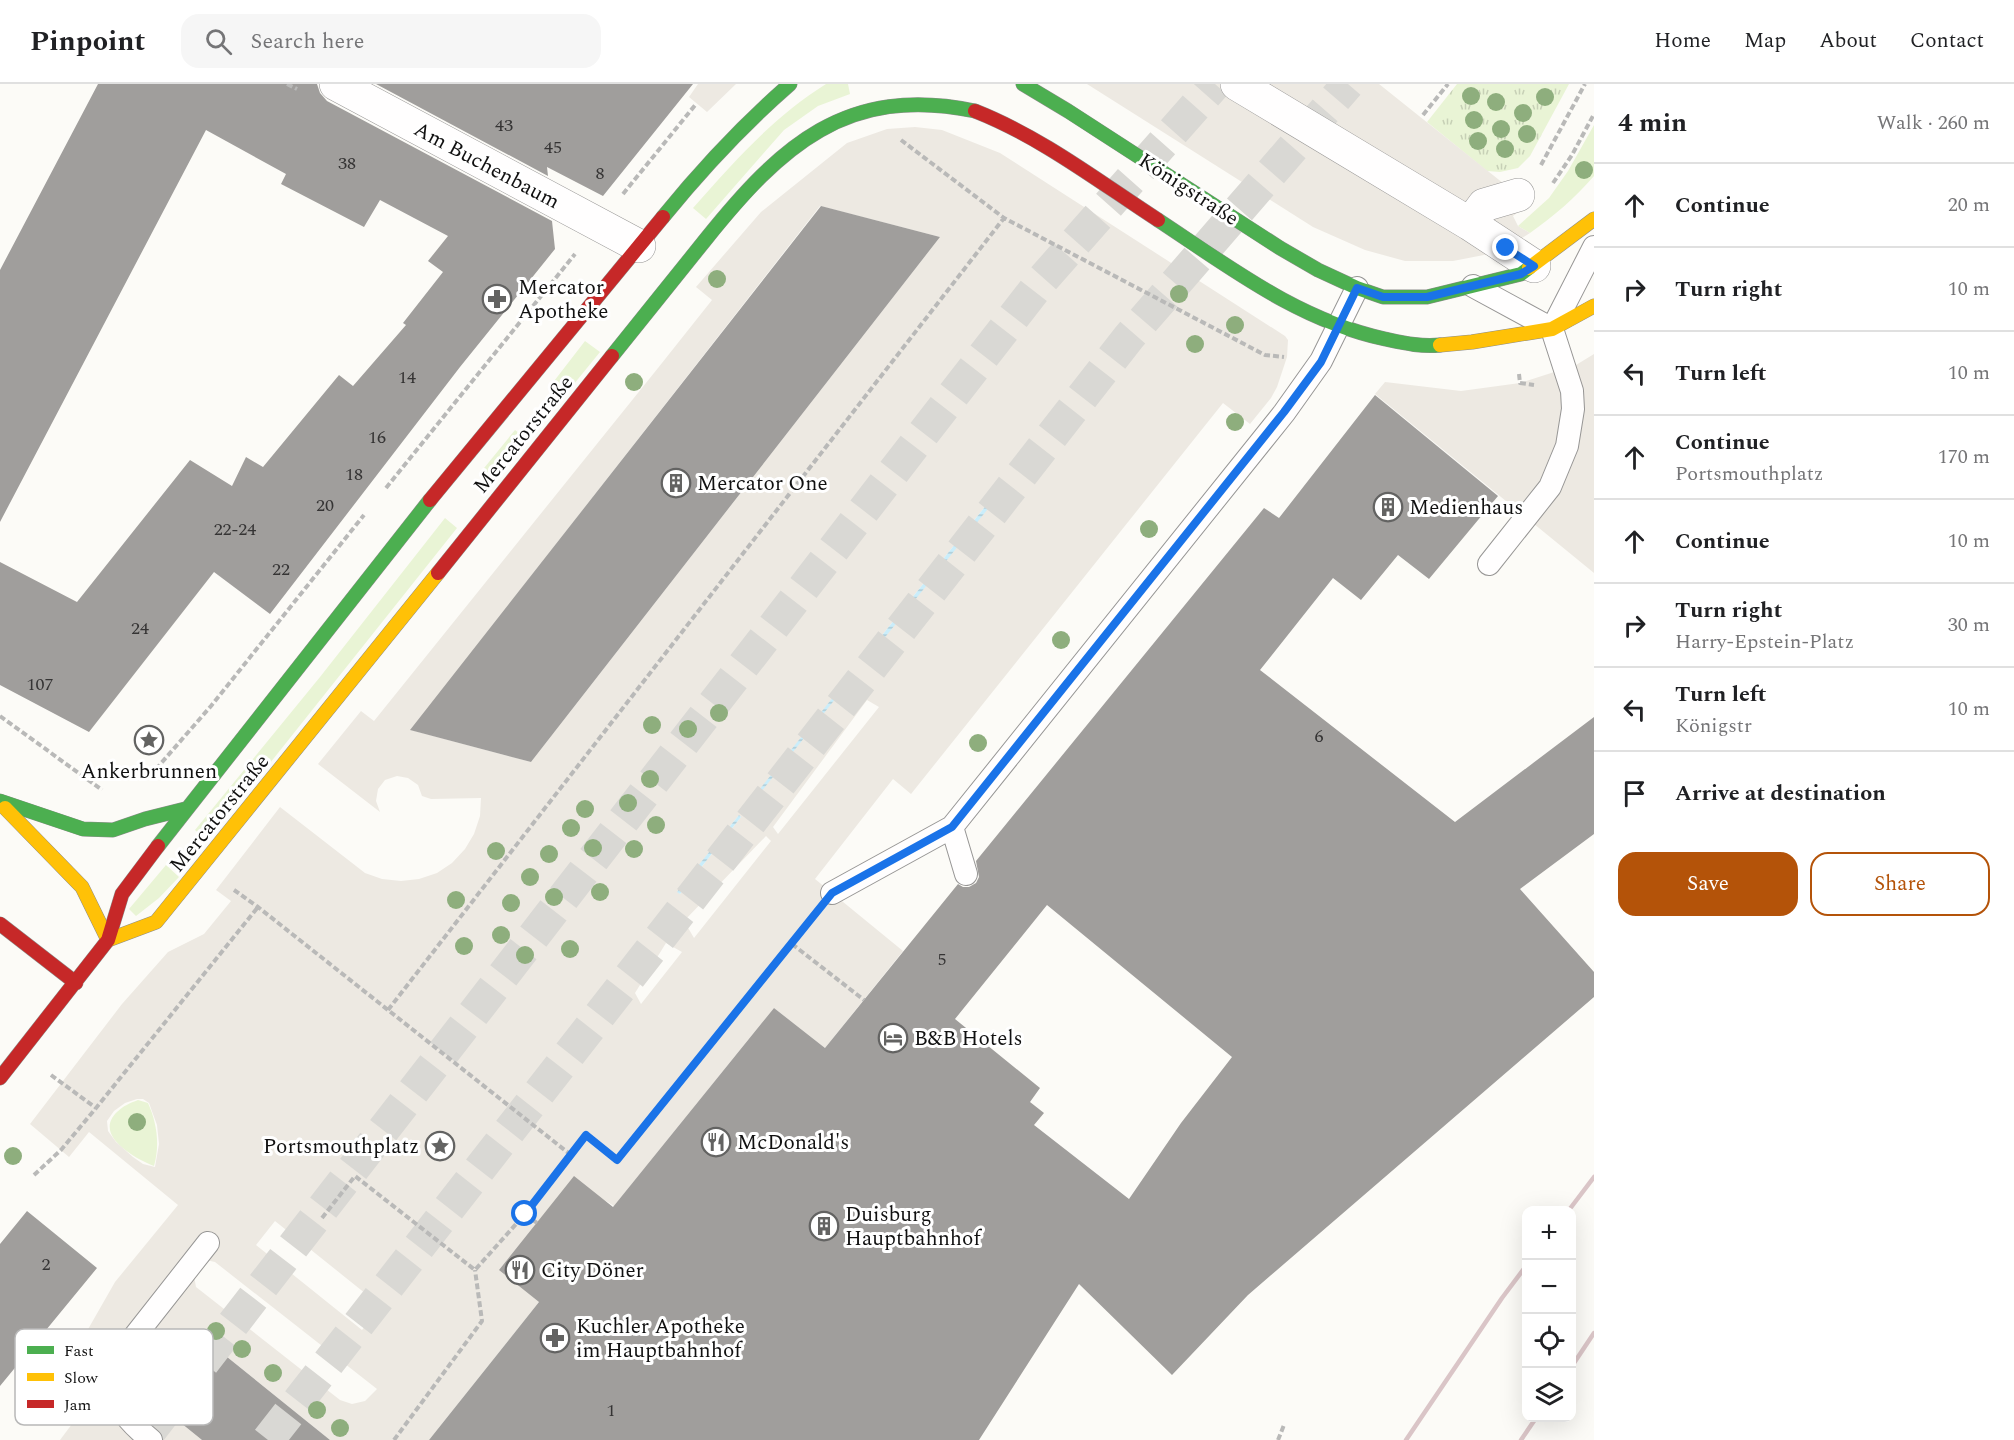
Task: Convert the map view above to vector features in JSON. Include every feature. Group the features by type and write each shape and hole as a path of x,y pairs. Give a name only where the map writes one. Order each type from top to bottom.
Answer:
{"main road":[{"name":"Mercatorstraße","path":"0,1078 108,940 122,894 185,809 410,525 728,140 790,84"},
{"name":"Königstraße","path":"1023,84 1280,248 1318,270 1383,297 1427,297 1521,274 1594,219"},
{"name":"Mercatorstraße","path":"108,940 156,922 703,243 755,180 800,138 821,124 846,112 882,101 915,99 936,100 983,113 1039,142"},
{"name":"Königstraße","path":"1039,142 1274,296 1339,327 1411,345 1429,346 1472,342 1552,329 1594,306"},
{"path":"0,802 82,886 108,940"},
{"path":"0,802 83,829 113,830 185,809"},
{"path":"0,924 76,983"}],"street":[{"name":"Am Buchenbaum","path":"336,84 639,246"},
{"path":"1237,84 1534,266"},
{"path":"1459,218 1484,205 1518,195"}],"lane":[{"path":"1552,329 1594,247"},
{"path":"1473,286 1552,329 1572,391 1574,409 1567,446 1550,487 1488,564"},
{"path":"832,893 952,827 1284,412 1321,362 1357,288"},
{"path":"952,827 966,874"},
{"path":"140,1329 208,1243"},
{"path":"131,1425 150,1440"}],"path":[{"path":"1423,115 1448,84"},
{"path":"1518,195 1541,165 1585,84"},
{"path":"388,1010 1004,218 887,129 882,101"},
{"path":"382,493 696,104"},
{"path":"1572,155 1594,114"},
{"path":"144,784 211,706 367,512"},
{"path":"0,716 103,791"},
{"path":"232,888 571,1155"},
{"path":"476,1270 525,1214 586,1135 617,1160 832,893"},
{"path":"34,1175 61,1150 258,907"},
{"path":"792,944 864,1000"},
{"path":"21,1052 96,1108"},
{"path":"322,1218 355,1176 476,1270 482,1321 394,1440"},
{"path":"525,1214 537,1223"},
{"path":"1278,1440 1284,1425"}],"green space":[{"path":"826,84 848,84 850,94 818,106 784,130 706,219 693,208 739,157 771,126"},
{"path":"1457,84 1569,84 1530,156 1518,168 1500,172 1487,171 1427,122"},
{"path":"1594,125 1594,176 1564,206 1530,233 1518,226 1549,198 1568,171"},
{"path":"585,341 600,352 565,395 551,385"},
{"path":"515,430 528,440 493,484 480,473"},
{"path":"445,518 457,528 208,841 195,830 320,677"},
{"path":"166,865 179,877 159,898 136,916 129,909"},
{"path":"138,1100 148,1103 154,1118 157,1142 154,1166 119,1145 110,1129 111,1121 117,1112"}],"shaded area":[{"path":"698,84 736,84 707,112 689,97"},
{"path":"1087,84 1379,84 1529,204 1513,216 1518,226 1530,233 1506,248 1453,261 1405,261 1365,250 1313,227"},
{"name":"Portsmouthplatz","path":"915,127 942,130 1000,153 1285,336 1288,340 1287,357 1271,398 1250,424 1223,403 911,794 893,779 815,879 903,951 825,1048 774,1008 614,1206 601,1198 526,1291 539,1302 429,1440 330,1440 213,1346 213,1329 88,1329 115,1282 178,1205 89,1132 69,1157 30,1124 122,1004 168,952 204,934 231,901 216,890 280,807 365,873 382,879 401,881 419,879 437,873 452,863 465,849 474,834 480,816 481,798 431,799 422,796 418,785 408,778 397,776 385,780 378,789 376,801 380,812 318,764 361,711 374,721 712,300 696,287 761,212 847,143 887,129","holes":["820,206 940,237 531,762 411,730","992,498 994,500 866,660 863,659","867,700 879,707 778,834 773,827","739,815 741,817 680,894 678,892","766,836 771,841 694,938 684,921","666,943 682,952 641,1004 635,993","137,1099 143,1099 149,1103 157,1125 159,1144 155,1167 143,1164 133,1157 116,1142 108,1131 107,1121 114,1111 125,1103","275,1221 381,1306 362,1330 256,1245","206,1260 215,1262 377,1389 365,1401 352,1404 340,1400 196,1287 194,1276"]},
{"path":"1594,354 1594,573 1375,394 1385,382 1461,391 1520,383 1576,365"},
{"name":"Portsmouthplatz","path":"71,1425 183,1425 202,1440 60,1440"}],"water":[{"path":"992,498 995,500 866,661 863,659"},
{"path":"842,686 844,688 761,792 759,790"},
{"path":"739,815 741,817 680,894 677,892"}],"building":[{"path":"98,84 317,84 320,93 327,101 552,221 555,249 460,367 270,614 214,572 89,732 0,685 0,562 77,602 190,460 232,486 246,457 263,467 339,375 353,386 406,325 403,323 443,272 428,261 448,236 380,200 364,227 281,184 286,174 206,130 0,522 0,270"},
{"path":"376,84 693,84 603,196 547,167 548,176"},
{"name":"Mercator One","path":"821,206 940,237 531,762 410,730"},
{"path":"1375,395 1498,496 1429,579 1398,555 1361,600 1333,578 1260,670 1455,822 1594,717 1594,834 1520,889 1594,972 1594,997 1248,1295 1172,1375 1079,1284 979,1440 429,1440 539,1302 499,1270 574,1176 613,1207 774,1008 825,1048 958,884 969,887 976,883 979,877 976,861 1264,508 1279,518","holes":["1047,905 1232,1057 1181,1123 1129,1199 1034,1125 1044,1113 1030,1102 1040,1088 955,1019"]},
{"path":"27,1211 97,1268 47,1329 15,1329 15,1368 0,1386 0,1244"},
{"path":"213,1346 330,1440 202,1440 183,1425 213,1425"}],"tunnel":[{"path":"213,1350 1043,279 1215,84"},
{"path":"268,1440 1129,337 1348,84"},
{"path":"143,1440 155,1425"}],"railway":[{"path":"1572,1206 1594,1177"},
{"path":"1406,1440 1522,1271"},
{"path":"1576,1360 1594,1333"},
{"path":"1521,1440 1533,1422"}],"traffic: fast":[{"path":"663,217 724,148 790,84"},
{"path":"1023,84 1280,248 1318,270 1357,288 1383,297 1427,297 1521,274 1529,268"},
{"path":"612,356 706,239 761,176 790,151 820,130 853,115 889,107 929,105 975,111"},
{"path":"1158,220 1239,274 1294,306 1323,319 1385,339 1419,345 1440,345"},
{"path":"158,846 430,500"},
{"path":"0,801 83,829 113,830 185,809"}],"traffic: slow":[{"path":"1529,268 1594,219"},
{"path":"1440,345 1552,329 1594,306"},
{"path":"108,940 156,922 438,573"},
{"path":"5,808 82,887 108,940"}],"traffic: jam":[{"path":"975,111 1046,147 1158,220"},
{"path":"430,500 663,217"},
{"path":"438,573 612,356"},
{"path":"0,1078 108,940 122,894 158,846"},
{"path":"0,924 76,983"}],"place":[{"name":"Mercator Apotheke","path":"497,299"},
{"name":"Mercator One","path":"676,483"},
{"name":"Medienhaus","path":"1388,507"},
{"name":"Ankerbrunnen","path":"149,740"},
{"name":"B&B Hotels","path":"893,1038"},
{"name":"McDonald's","path":"716,1142"},
{"name":"Portsmouthplatz","path":"440,1146"},
{"name":"Duisburg Hauptbahnhof","path":"824,1226"},
{"name":"City Döner","path":"520,1270"},
{"name":"Kuchler Apotheke im Hauptbahnhof","path":"555,1338"}],"route":[{"path":"525,1214 586,1135 617,1160 832,893 952,827 1284,412 1321,362 1357,288 1383,297 1427,297 1521,274 1534,266 1506,248"}]}
